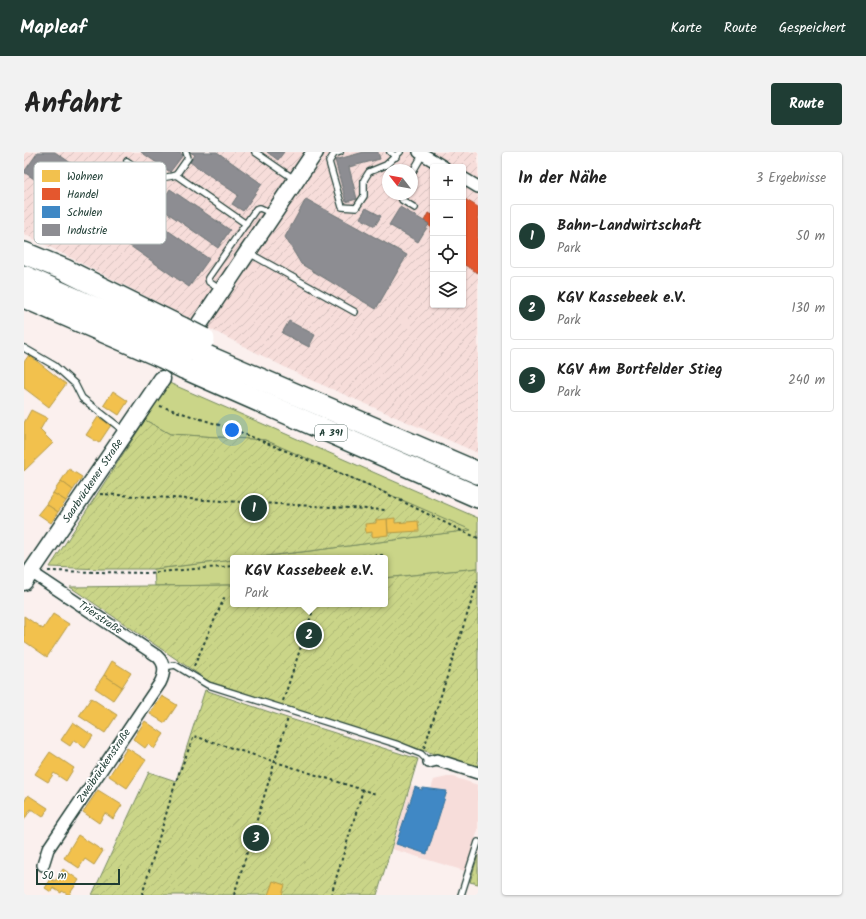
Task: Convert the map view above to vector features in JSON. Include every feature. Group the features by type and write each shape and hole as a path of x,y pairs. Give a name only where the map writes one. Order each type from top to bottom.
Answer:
{"highway":[{"path":"24,247 65,270 186,344 478,473"},
{"path":"24,253 65,270"},
{"name":"A 391","path":"24,276 186,344 478,497"},
{"name":"A 391","path":"24,297 186,344"},
{"path":"24,314 186,344"}],"street":[{"path":"186,344 315,152"},
{"path":"422,153 439,164"},
{"path":"466,180 478,187"},
{"name":"Saarbrückener Straße","path":"27,577 162,379"},
{"name":"Trierstraße","path":"27,577 157,656 163,662 164,667"},
{"name":"Zweibrückenstraße","path":"43,865 48,849 160,683 164,675 164,667"},
{"path":"425,758 437,760 478,773"}],"lane":[{"path":"166,178 176,175 188,158 186,152"},
{"path":"255,152 296,180"},
{"path":"340,152 334,154 329,162 342,207 356,208 364,196 364,180 368,172 386,165 398,154"},
{"path":"390,152 398,154"},
{"path":"416,164 422,153"},
{"path":"176,175 246,224"},
{"path":"402,200 415,208"},
{"path":"222,290 209,282 208,278 256,209 260,208 273,215"},
{"path":"247,252 355,312"},
{"path":"24,348 55,366 75,384 82,398 126,432"},
{"path":"164,667 175,665 208,685 396,744 425,758"},
{"path":"461,895 478,842"}],"path":[{"path":"153,404 242,433 371,486 478,538"},
{"path":"93,493 385,510"},
{"path":"27,577 59,570 146,573 230,566"},
{"path":"425,758 424,750 478,581"},
{"path":"190,675 225,596"},
{"path":"281,708 314,607"},
{"path":"234,895 290,711"},
{"path":"142,895 176,781 194,736 376,794"},
{"path":"331,895 363,790"}],"shaded area":[{"path":"24,152 478,152 478,453 302,376 44,244 166,244 166,162 34,162 34,239 24,234"},
{"path":"453,777 478,785 478,830 465,871 392,849 411,786 422,790 431,789 434,780"}],"green space":[{"path":"167,382 478,518 478,568 388,578 388,555 276,555 462,531 265,440 170,434 145,420"},
{"path":"145,420 170,434 265,440 471,530 276,555 230,555 230,560 154,569 50,567"},
{"path":"230,560 230,585 155,586 154,569"},
{"path":"478,568 478,768 210,682 70,587 230,585 230,607 388,607 388,578"},
{"path":"205,690 284,717 418,759 377,895 92,895 149,772 176,781"},
{"path":"478,855 478,884 470,882"}],"building: Wohnen":[{"path":"29,355 66,384 49,407 24,388 24,362"},
{"path":"113,391 128,401 119,415 104,405"},
{"path":"31,410 47,418 40,430 53,443 24,471 24,423"},
{"path":"98,417 111,425 99,443 86,435"},
{"path":"69,469 82,477 73,490 61,481"},
{"path":"61,481 73,490 66,501 53,493"},
{"path":"53,493 66,501 58,512 46,504"},
{"path":"46,504 58,512 51,523 38,514"},
{"path":"395,518 395,523 418,521 419,531 388,533 387,519"},
{"path":"387,519 388,535 372,537 372,532 366,533 365,524 376,523 376,520"},
{"path":"53,614 69,624 47,657 24,641 24,616 43,629"},
{"path":"112,661 131,673 122,687 104,675"},
{"path":"104,675 122,687 113,700 95,688"},
{"path":"162,696 177,705 165,723 150,714"},
{"path":"91,698 117,715 105,733 79,716"},
{"path":"145,721 164,734 154,749 148,744 145,748 133,739"},
{"path":"73,722 93,736 85,748 74,740 70,746 61,740"},
{"path":"127,748 146,760 127,788 109,776"},
{"path":"50,752 74,768 66,781 54,773 48,782 35,774"},
{"path":"98,790 122,805 113,819 105,813 99,823 83,812"},
{"path":"28,795 48,808 43,817 31,809 24,820 24,802"},
{"path":"78,835 103,851 94,865 85,859 79,868 64,858"},
{"path":"63,869 79,880 69,895 62,891 61,893 53,888 51,892 45,888 51,879 55,881"},
{"path":"273,881 285,885 282,895 268,895"}],"building: Handel":[{"path":"466,200 478,207 478,273 466,266"},
{"path":"428,213 430,214 430,226 424,221"}],"building: Schulen":[{"path":"415,787 422,790 423,788 447,791 427,854 396,844"}],"building: Industrie":[{"path":"38,152 55,152 69,162 34,162 34,179 24,172"},
{"path":"141,152 178,152 183,155 170,172 166,169 166,162 156,162"},
{"path":"190,152 217,152 262,184 243,211 232,204 238,195 190,162 195,155"},
{"path":"267,152 284,152 278,160"},
{"path":"364,152 378,152 380,159 349,167 357,199 346,202 335,160"},
{"path":"170,189 230,230 218,248 166,212 166,195"},
{"path":"306,199 407,255 376,309 301,264 285,237"},
{"path":"400,207 429,224 418,242 389,225"},
{"path":"366,208 381,216 375,226 360,218"},
{"path":"166,229 209,259 189,287 127,244 166,244"},
{"path":"289,321 315,335 309,347 282,333"}],"place":[{"name":"Bahn-Landwirtschaft","path":"254,508"},
{"name":"KGV Kassebeek e.V.","path":"309,635"},
{"name":"KGV Am Bortfelder Stieg","path":"256,838"}]}
